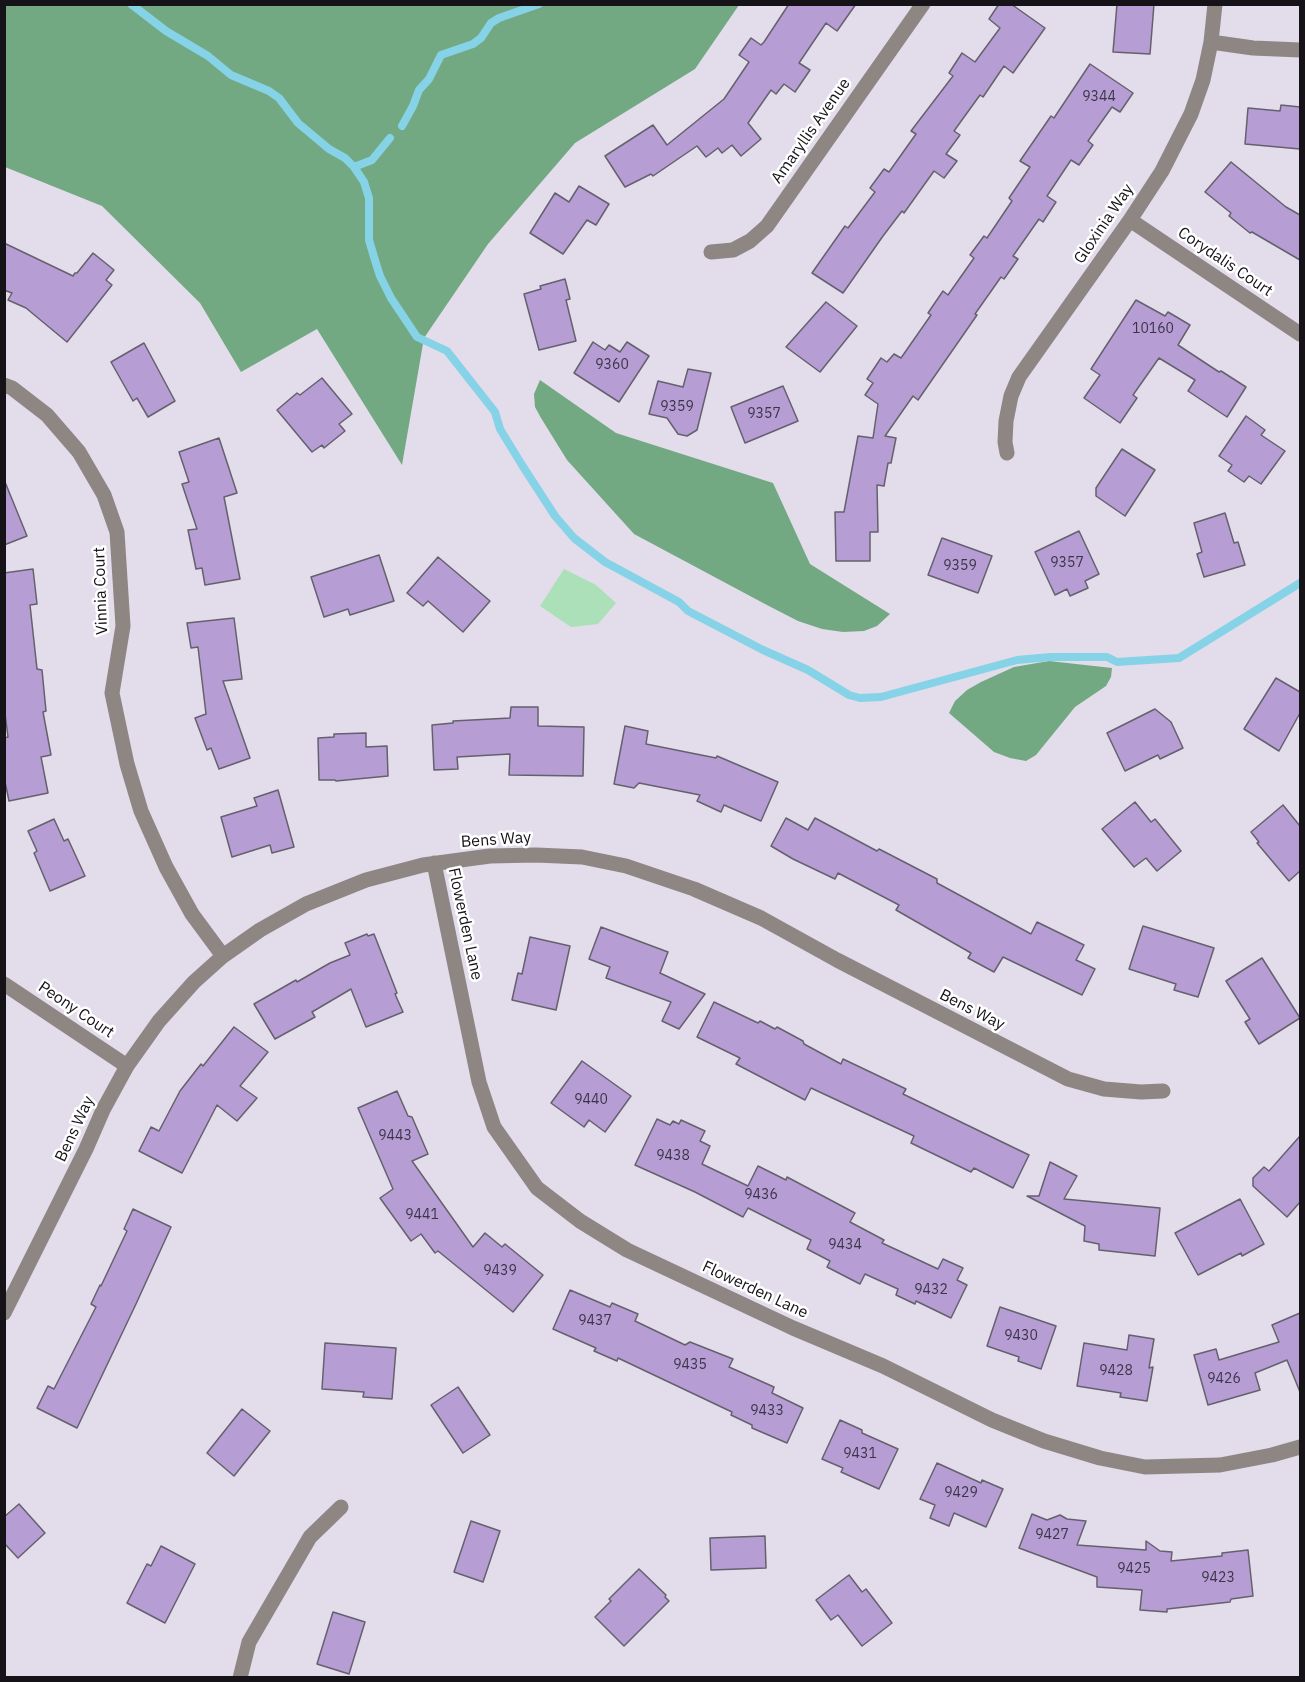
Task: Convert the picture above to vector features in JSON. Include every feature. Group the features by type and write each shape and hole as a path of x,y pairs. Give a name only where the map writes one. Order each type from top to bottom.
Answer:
{"street":[{"name":"Amaryllis Avenue","path":"711,252 734,250 750,241 767,226 922,4"},
{"name":"Gloxinia Way","path":"1007,453 1006,421 1011,396 1019,377 1130,220 1162,171 1191,114 1203,80 1211,42 1215,4"},
{"path":"1211,42 1253,48 1300,50"},
{"name":"Corydalis Court","path":"1130,220 1300,334"},
{"name":"Vinnia Court","path":"4,385 12,388 47,415 79,452 104,495 117,532 123,626 112,693 127,764 141,811 166,867 192,914 223,956"},
{"name":"Bens Way","path":"4,1312 127,1066 159,1021 194,982 223,956 260,930 306,904 366,880 434,864 490,856 536,855 582,857 626,866 694,889 761,918 1068,1080 1104,1089 1163,1091"},
{"name":"Flowerden Lane","path":"434,864 479,1082 494,1126 537,1188 580,1221 627,1250 793,1328 883,1366 992,1420 1044,1441 1100,1458 1144,1467 1220,1464 1272,1455 1300,1447"},
{"name":"Peony Court","path":"4,984 127,1066"},
{"path":"240,1677 249,1642 310,1537 341,1507"}],"green space":[{"path":"4,5 739,5 695,69 575,143 488,244 424,338 402,465 317,329 241,372 200,303 102,206 5,167"},
{"path":"540,380 616,433 773,483 810,564 890,614 877,626 864,631 843,632 822,629 798,621 634,534 567,460 541,418 535,407 534,394"},
{"path":"564,569 596,585 616,603 598,624 571,627 540,606"},
{"path":"1049,661 1112,668 1111,677 1106,686 1075,707 1036,755 1026,761 994,752 949,713 955,701 967,690 981,682 1014,667"}],"building":[{"path":"789,4 856,4 837,31 826,23 799,63 810,70 795,92 784,84 776,94 771,90 748,123 761,139 741,156 732,145 722,153 718,148 706,157 697,146 653,176 651,174 625,187 605,156 653,125 667,145 724,99 749,62 739,55 751,38 761,45 764,42"},
{"path":"999,4 1011,4 1045,28 1013,73 1004,66 983,97 980,95 954,131 960,135 946,154 957,161 944,178 934,171 904,213 902,211 883,236 843,293 812,273 845,226 848,228 875,192 870,188 884,169 889,172 916,134 911,131 953,76 949,73 962,53 975,62 1000,28 989,19"},
{"path":"1117,4 1154,4 1150,54 1113,52"},
{"path":"1090,64 1133,93 1120,112 1112,107 1088,141 1093,145 1079,165 1071,160 1047,196 1056,202 1043,222 1039,219 1013,256 1018,259 1004,279 1001,277 918,400 913,396 885,436 896,438 884,486 877,485 878,532 870,532 870,561 836,561 835,512 844,512 858,436 873,438 878,404 865,395 873,383 867,379 881,358 887,362 894,354 901,358 931,315 928,313 943,291 948,295 974,258 970,255 984,236 987,238 1012,201 1009,198 1030,167 1020,161 1051,116 1054,118"},
{"path":"1281,105 1300,107 1300,149 1245,144 1248,108 1280,111"},
{"path":"1231,162 1286,207 1300,215 1300,260 1252,232 1250,233 1229,216 1231,213 1205,192"},
{"path":"579,186 609,204 596,225 587,220 563,254 530,233 555,193 569,202"},
{"path":"4,243 73,276 93,253 114,270 106,280 112,285 67,342 26,308 8,300 12,293 4,290"},
{"path":"565,279 570,299 566,300 576,341 539,350 524,294 541,289 540,286"},
{"path":"1136,300 1165,316 1168,312 1190,325 1178,345 1246,387 1227,417 1188,391 1195,380 1159,358 1133,395 1137,398 1120,423 1084,398 1100,375 1091,369"},
{"path":"826,302 857,326 820,372 786,347"},
{"path":"593,342 605,350 609,345 620,352 627,342 649,356 619,402 574,373"},
{"path":"144,343 175,401 148,417 137,398 133,401 111,362"},
{"path":"688,369 711,373 697,430 687,436 678,434 667,418 649,414 658,381 683,387"},
{"path":"322,378 352,414 339,424 345,431 324,448 322,445 312,452 277,410 297,393 300,395"},
{"path":"783,386 798,421 745,443 731,407"},
{"path":"1246,416 1265,430 1261,435 1285,451 1261,484 1249,476 1244,482 1228,471 1232,465 1219,456"},
{"path":"219,438 237,493 224,497 240,579 205,585 202,568 196,569 188,530 197,529 182,484 189,482 179,452"},
{"path":"1122,449 1155,470 1125,516 1096,496 1096,488"},
{"path":"4,483 27,536 4,545"},
{"path":"1225,513 1234,543 1238,542 1245,565 1204,577 1197,554 1202,552 1194,523"},
{"path":"1079,531 1099,574 1085,581 1088,588 1070,596 1067,589 1055,595 1035,552"},
{"path":"942,538 992,556 978,593 928,575"},
{"path":"379,555 394,601 350,615 348,609 324,617 311,577"},
{"path":"438,557 490,601 463,632 428,601 423,606 407,593"},
{"path":"33,569 37,604 30,605 37,669 42,670 46,711 43,712 51,755 41,757 48,793 9,801 4,777 4,738 8,737 4,706 4,573"},
{"path":"234,618 242,679 223,681 250,758 219,769 211,748 207,750 195,718 206,714 198,647 191,648 187,623"},
{"path":"1276,678 1300,692 1300,713 1279,751 1244,729"},
{"path":"511,707 538,707 538,726 584,727 583,776 509,775 510,754 457,757 458,769 434,770 432,725 453,723 453,721 510,718"},
{"path":"1155,709 1171,722 1183,748 1160,759 1158,755 1125,771 1107,733"},
{"path":"625,726 648,731 646,744 716,758 717,756 778,782 761,821 724,805 721,812 697,801 700,795 639,783 634,788 614,784"},
{"path":"366,733 366,747 387,746 388,776 336,781 319,780 318,738 334,737 334,734"},
{"path":"278,790 294,847 272,853 270,845 232,857 221,817 257,806 254,798"},
{"path":"1135,802 1151,822 1155,819 1181,851 1157,871 1146,858 1134,867 1102,829"},
{"path":"1283,805 1300,826 1300,871 1289,881 1257,843 1259,842 1251,832"},
{"path":"786,818 808,830 815,818 937,879 937,883 1031,934 1037,922 1084,945 1076,960 1095,969 1082,995 1003,957 994,972 968,958 971,953 896,910 899,905 838,873 835,879 771,846"},
{"path":"54,819 64,841 68,839 85,876 50,891 34,853 37,851 28,831"},
{"path":"1143,926 1214,948 1198,997 1174,990 1176,984 1129,969"},
{"path":"601,927 668,952 660,973 705,994 679,1029 662,1021 671,1002 606,978 610,967 589,959"},
{"path":"367,934 368,936 374,934 403,1012 366,1027 351,989 312,1012 315,1017 275,1039 254,1004 296,980 297,982 330,963 350,955 345,943"},
{"path":"530,937 570,946 556,1010 512,1000 518,973 522,974"},
{"path":"1262,958 1300,1018 1259,1044 1245,1022 1250,1019 1226,981"},
{"path":"714,1002 758,1023 760,1021 775,1029 777,1027 841,1064 843,1059 906,1089 903,1094 1029,1155 1013,1188 974,1168 971,1172 911,1143 914,1136 811,1088 805,1100 736,1064 740,1058 697,1037"},
{"path":"234,1027 268,1052 240,1086 257,1098 237,1121 217,1105 182,1173 139,1151 151,1127 159,1131 180,1091"},
{"path":"582,1061 631,1096 605,1132 589,1120 584,1127 551,1103"},
{"path":"397,1091 408,1116 412,1117 428,1154 412,1161 473,1247 485,1233 502,1247 505,1244 543,1275 513,1312 438,1251 435,1253 421,1234 411,1241 380,1198 393,1189 358,1108"},
{"path":"657,1119 670,1125 673,1121 679,1124 681,1120 705,1131 700,1141 710,1146 702,1164 748,1186 758,1166 786,1180 787,1177 855,1213 850,1222 884,1240 882,1243 938,1269 943,1259 963,1268 957,1280 967,1285 951,1318 916,1301 915,1304 896,1295 898,1289 865,1274 860,1284 827,1267 830,1261 807,1249 811,1240 748,1208 743,1217 635,1165"},
{"path":"1300,1136 1300,1202 1287,1217 1253,1186 1253,1178 1264,1167 1269,1171"},
{"path":"1050,1162 1077,1176 1064,1199 1160,1208 1155,1256 1099,1250 1099,1244 1084,1241 1085,1226 1027,1196 1039,1196"},
{"path":"1240,1199 1264,1244 1198,1275 1175,1233"},
{"path":"133,1209 171,1227 77,1428 37,1408 48,1386 54,1389 96,1307 91,1304 127,1231 124,1229"},
{"path":"570,1290 610,1307 612,1303 638,1314 635,1321 685,1345 690,1342 733,1359 729,1367 774,1387 772,1393 803,1408 787,1443 752,1428 752,1425 731,1415 732,1412 618,1358 617,1361 594,1351 596,1348 553,1329"},
{"path":"1000,1307 1056,1326 1041,1369 1018,1361 1019,1357 987,1346"},
{"path":"1300,1313 1300,1392 1287,1360 1255,1373 1260,1390 1208,1405 1194,1355 1216,1349 1219,1360 1279,1342 1272,1325"},
{"path":"1129,1335 1154,1339 1149,1368 1153,1367 1147,1401 1120,1397 1121,1393 1077,1386 1084,1343 1127,1350"},
{"path":"325,1343 396,1348 392,1399 363,1397 364,1392 322,1389"},
{"path":"458,1387 490,1435 463,1453 431,1405"},
{"path":"242,1409 270,1431 234,1476 207,1453"},
{"path":"840,1420 898,1449 879,1489 841,1472 843,1468 822,1459"},
{"path":"937,1463 981,1483 982,1480 1003,1489 986,1527 954,1513 949,1526 930,1518 935,1505 920,1499"},
{"path":"19,1504 45,1533 18,1558 4,1543 4,1517"},
{"path":"1032,1514 1047,1520 1060,1515 1067,1519 1086,1521 1077,1545 1146,1550 1146,1541 1160,1551 1172,1552 1171,1561 1222,1556 1222,1553 1248,1550 1253,1596 1231,1599 1230,1602 1167,1609 1167,1612 1140,1610 1142,1590 1097,1587 1097,1577 1019,1548"},
{"path":"471,1521 500,1531 483,1582 454,1572"},
{"path":"765,1536 766,1568 711,1570 710,1538"},
{"path":"161,1546 195,1564 165,1623 127,1603 147,1564 151,1566"},
{"path":"639,1569 666,1595 669,1601 624,1646 595,1617 611,1601 609,1599"},
{"path":"849,1575 862,1592 866,1589 892,1623 862,1646 838,1615 831,1620 816,1600"},
{"path":"333,1612 365,1622 349,1674 317,1664"}],"waterway":[{"path":"131,4 166,31 208,56 231,75 269,91 279,98 298,123 354,167 364,182 369,198 369,240 380,276 391,298 417,337 447,351 495,412 500,429 522,465 555,516 574,538 605,562 679,602 688,611 763,650 808,670 849,695 860,698 881,697 1017,660 1051,657 1107,657 1117,662 1179,658 1300,583"},
{"path":"402,126 419,90 429,79 441,55 473,44 481,38 491,23 499,18 539,4"},
{"path":"354,167 372,160 390,138"}]}
